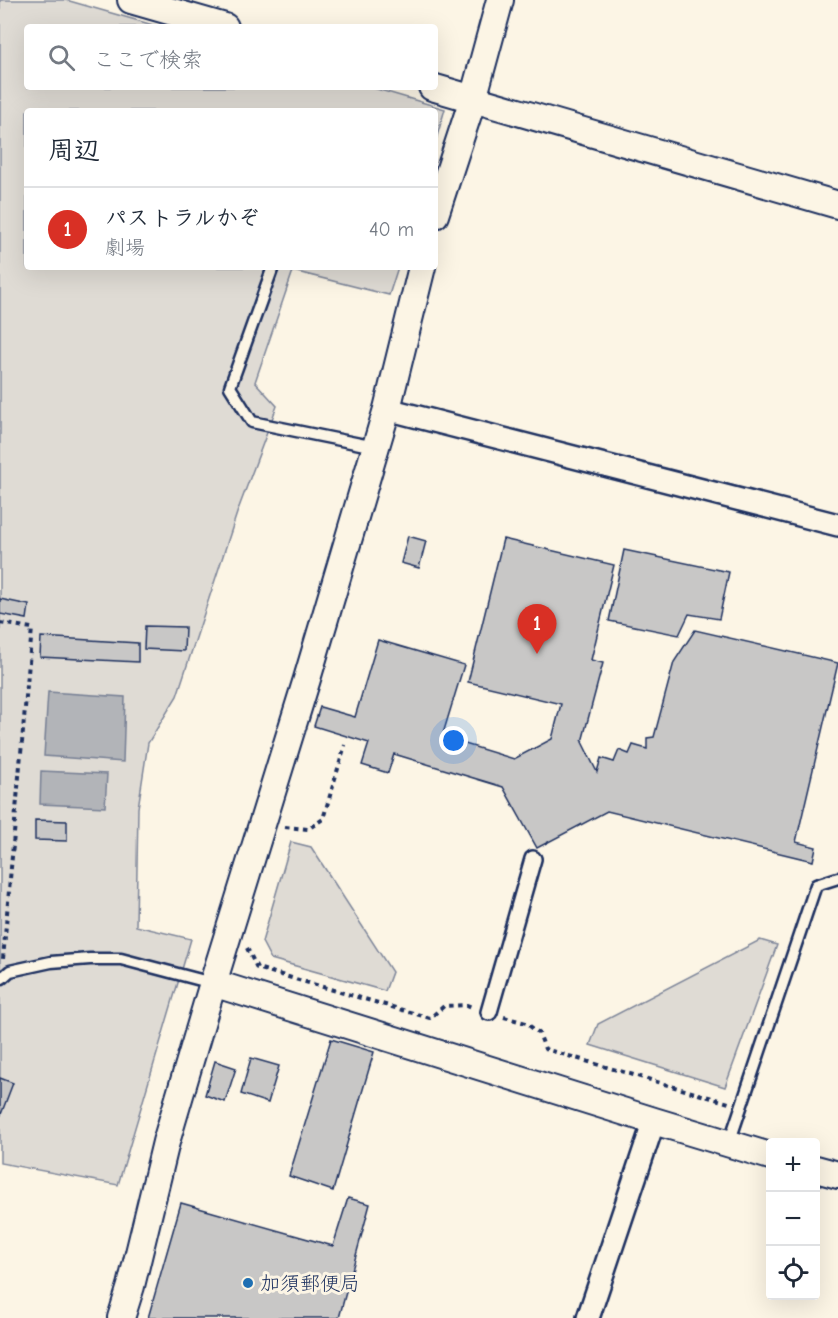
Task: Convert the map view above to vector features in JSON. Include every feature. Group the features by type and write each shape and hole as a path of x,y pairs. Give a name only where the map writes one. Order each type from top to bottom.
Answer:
{"street":[{"path":"131,0 215,24"},
{"path":"438,206 473,99 500,0"},
{"path":"438,89 838,205"},
{"path":"121,1318 166,1142 387,409 421,270"},
{"path":"387,409 838,525"},
{"path":"489,1012 533,859"},
{"path":"213,984 766,1154"},
{"path":"588,1318 654,1121"},
{"path":"820,1170 838,1175"}],"lane":[{"path":"272,270 230,387 252,422 375,447"},
{"path":"729,1143 816,885 838,878"},
{"path":"1,977 10,971 51,962 121,959 213,984"}],"path":[{"path":"0,623 32,628 1,977"},
{"path":"279,826 308,829 323,819 345,745"},
{"path":"246,947 257,968 430,1018 444,1006 467,1005 526,1023 539,1033 545,1049 741,1106"}],"shaded area":[{"path":"0,0 66,0 150,24 24,24 24,90 380,90 445,109 438,133 438,108 24,108 24,270 397,270 389,295 293,271 255,382 277,406 238,510 177,696 148,743 138,808 136,926 191,939 118,1185 0,1163"},
{"path":"48,692 125,697 123,762 44,756"},
{"path":"41,771 107,774 105,807 40,804"},
{"path":"291,842 311,847 392,972 385,991 271,959 262,942"},
{"path":"760,940 777,945 725,1087 590,1045 598,1024"}],"building":[{"path":"408,536 426,541 419,568 401,563"},
{"path":"503,539 614,565 591,660 603,663 582,742 597,772 601,758 614,762 619,750 629,754 633,745 647,749 647,738 654,737 674,662 695,630 838,663 796,842 816,847 813,861 607,811 537,848 503,787 394,754 388,773 362,765 369,743 314,726 320,707 355,717 378,640 464,665 442,737 514,759 552,739 561,704 468,682"},
{"path":"624,550 729,572 719,619 689,614 679,635 609,621"},
{"path":"0,599 29,605 27,619 0,614"},
{"path":"145,626 185,627 184,651 144,649"},
{"path":"41,637 138,643 138,662 40,657"},
{"path":"35,820 67,821 67,841 35,840"},
{"path":"331,1039 374,1052 333,1191 289,1176"},
{"path":"251,1058 279,1066 268,1103 241,1094"},
{"path":"215,1061 236,1068 225,1102 205,1095"},
{"path":"0,1078 13,1083 0,1117"},
{"path":"348,1198 370,1204 339,1318 148,1318 181,1203 333,1246"}],"place":[{"name":"パストラルかぞ","path":"537,654"},
{"name":"加須郵便局","path":"248,1283"}]}
